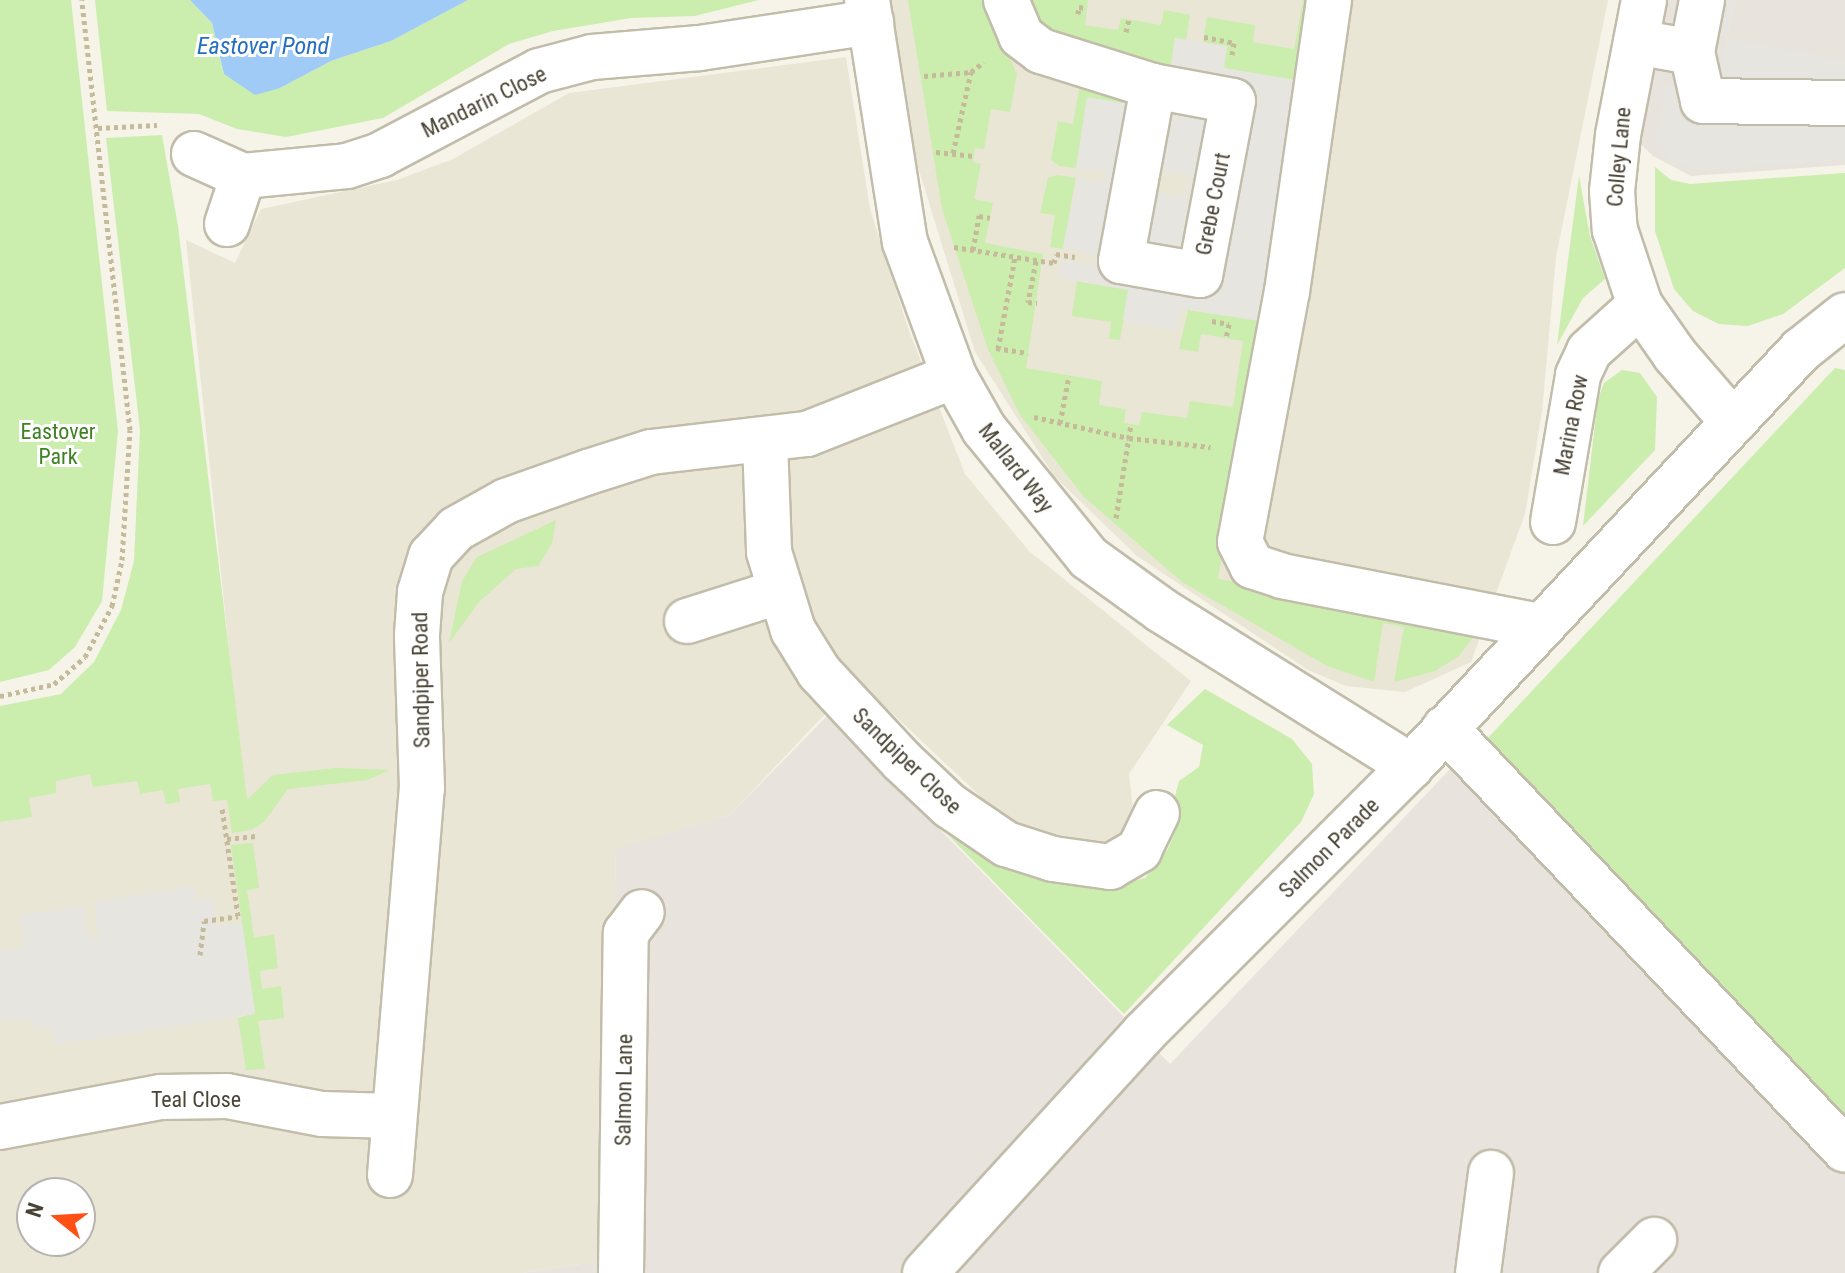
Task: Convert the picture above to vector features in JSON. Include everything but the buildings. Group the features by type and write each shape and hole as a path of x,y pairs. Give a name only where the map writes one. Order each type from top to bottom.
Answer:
{"street":[{"path":"1006,0 1021,36 1041,51 1153,86"},
{"path":"1329,0 1287,291 1240,542 1252,566 1282,576 1540,626"},
{"path":"1702,0 1692,52 1703,101 1845,103"},
{"name":"Mandarin Close","path":"180,139 243,176 347,166 380,155 516,81 592,57 700,48 869,11"},
{"name":"Mallard Way","path":"869,11 912,261 954,376 984,429 1089,558 1161,610 1411,766"},
{"path":"1640,21 1692,52"},
{"name":"Colley Lane","path":"1640,21 1612,191 1618,242 1640,305 1675,355 1733,422"},
{"path":"227,224 243,176"},
{"name":"Marina Row","path":"1553,522 1578,375 1589,351 1640,305"},
{"name":"Salmon Parade","path":"925,1273 1144,1033 1411,766 1801,350 1845,315"},
{"name":"Sandpiper Road","path":"390,1175 422,788 417,635 420,592 431,556 456,529 506,501 588,472 651,452 765,441 852,420 954,376"},
{"name":"Sandpiper Close","path":"765,441 766,518 778,592 793,630 819,672 950,806 1006,844 1053,859 1110,867 1139,850 1157,813"},
{"path":"687,621 778,592"},
{"path":"1445,728 1845,1150"},
{"name":"Salmon Lane","path":"621,1273 626,933 642,912"},
{"name":"Teal Close","path":"0,1127 161,1097 227,1096 322,1114 394,1116"},
{"path":"1478,1273 1491,1173"},
{"path":"1621,1273 1654,1240"}],"path":[{"path":"0,696 54,684 85,657 112,606 122,560 130,430 82,0"},
{"path":"953,153 971,72 992,56"},
{"path":"98,128 180,139"},
{"path":"973,250 979,216 990,218"},
{"path":"912,261 955,247 1054,263 1056,254 1082,258"},
{"path":"998,349 1015,257"},
{"path":"1036,261 1028,302 1037,303"},
{"path":"1060,423 1069,376"},
{"path":"984,429 1020,415 1129,438 1211,449 1214,435"},
{"path":"1089,558 1115,528 1131,424"},
{"path":"200,955 204,921 238,916 222,808"},
{"path":"227,839 256,836"}],"shaded area":[{"path":"888,0 1608,0 1556,257 1542,412 1525,514 1471,662 1405,692 1346,686 1308,670 1137,556 1054,476 975,352 909,138"},
{"path":"1666,0 1845,0 1845,165 1691,176 1653,156 1635,139"},
{"path":"1682,0 1736,0 1728,38 1845,61 1845,160 1698,170 1671,161 1656,137 1666,85 1718,90 1727,38 1679,16"},
{"path":"1175,38 1227,46 1224,68 1300,81 1260,321 1181,308 1176,330 1123,321 1128,290 1058,278 1061,260 1094,266 1097,255 1063,249 1076,178 1105,183 1107,173 1076,168 1087,97 1123,103 1130,60 1171,67","holes":["1160,170 1191,175 1187,197 1156,191"]},
{"path":"846,57 870,209 908,328 965,474 1029,551 1191,681 1129,774 1134,817 1112,843 1062,842 1016,830 857,680 729,816 616,849 606,1260 522,1273 0,1273 0,757 240,754 186,240 235,263 261,209 397,180 453,159 569,93"},
{"path":"828,715 1170,1064 1451,768 1845,1140 1845,1273 522,1273 606,1260 616,848 729,816"},
{"path":"194,886 196,900 213,898 217,926 242,923 255,1014 54,1045 51,1026 31,1029 29,1018 0,1022 0,951 24,948 19,916 84,905 89,939 99,938 94,902"}],"green space":[{"name":"Eastover Park","path":"0,0 71,0 118,431 102,601 75,647 49,670 0,682"},
{"path":"95,0 190,0 212,23 224,74 280,88 331,61 391,41 468,0 759,0 695,16 631,18 553,31 509,44 383,118 286,137 237,129 199,114 107,111"},
{"path":"908,0 989,0 992,21 1017,74 1010,112 991,109 984,149 975,148 973,162 981,164 974,199 993,203 985,243 1043,254 1026,368 1102,381 1099,405 1126,409 1124,423 1139,425 1142,412 1187,418 1190,401 1233,407 1243,341 1201,334 1198,352 1179,349 1188,310 1260,321 1218,579 1481,627 1459,656 1435,671 1394,682 1404,627 1383,623 1374,682 1327,666 1182,582 1084,497 1020,415 987,347 942,209"},
{"path":"1026,0 1088,0 1085,25 1118,30 1121,18 1161,25 1164,10 1190,15 1186,40 1175,38 1171,67 1130,60 1044,31"},
{"path":"1303,0 1313,0 1300,81 1224,68 1227,47 1203,42 1207,17 1255,25 1253,42 1294,49"},
{"path":"1080,85 1117,94 1123,104 1087,98 1076,168 1059,166 1051,160 1058,121 1073,124"},
{"path":"162,135 178,226 247,800 273,775 335,768 390,770 367,780 288,789 264,822 251,830 232,833 227,800 213,801 210,784 178,789 180,802 166,804 163,790 140,794 137,781 93,787 90,774 56,781 56,793 29,798 32,817 0,822 0,706 61,694 94,662 121,610 134,561 140,430 106,138"},
{"path":"1655,167 1671,180 1690,184 1845,173 1845,268 1783,314 1748,326 1719,324 1693,311 1674,289 1655,231"},
{"path":"1058,175 1076,178 1063,249 1050,247 1055,215 1040,213 1048,178"},
{"path":"1579,176 1590,236 1605,279 1583,298 1557,345"},
{"path":"1077,281 1129,290 1120,340 1109,339 1111,322 1072,316"},
{"path":"1835,368 1845,370 1845,1115 1606,873 1485,741"},
{"path":"1622,370 1640,373 1657,397 1655,450 1583,526 1598,399 1604,383"},
{"path":"556,520 552,544 538,566 516,569 479,602 449,643 462,581 477,557"},
{"path":"1205,689 1292,739 1312,764 1314,794 1301,822 1124,1014 948,835 989,861 1044,878 1110,887 1145,878 1168,849 1176,830 1173,804 1179,781 1199,767 1203,745 1167,725"},
{"path":"253,843 259,888 247,890 254,937 274,935 278,968 260,971 262,989 281,986 284,1018 258,1021 265,1069 246,1070 238,1018 255,1013 231,845"}],"water":[{"name":"Eastover Pond","path":"190,0 468,0 391,41 331,61 280,88 255,95 224,74 212,23"}]}
